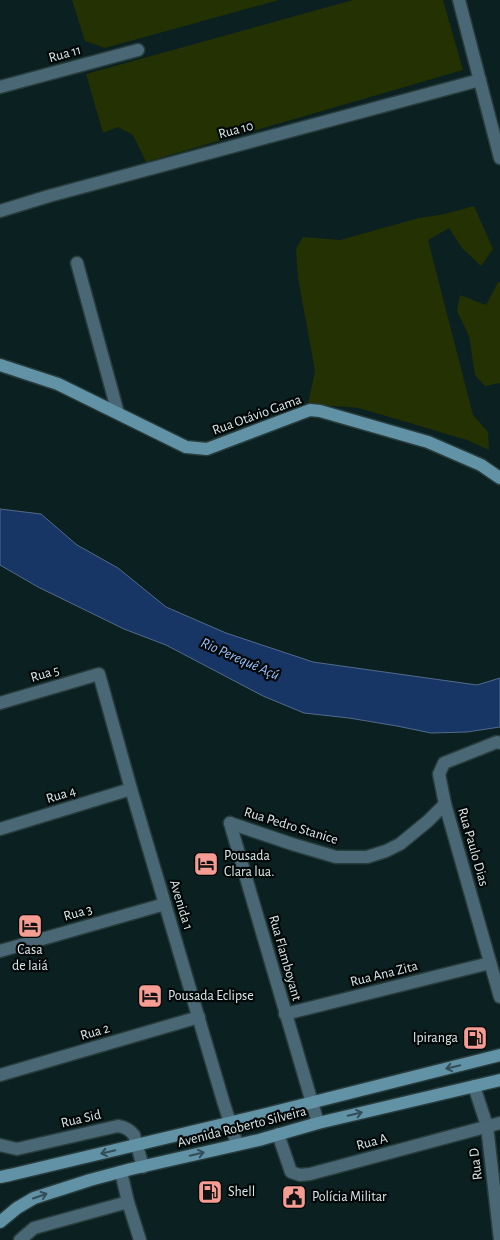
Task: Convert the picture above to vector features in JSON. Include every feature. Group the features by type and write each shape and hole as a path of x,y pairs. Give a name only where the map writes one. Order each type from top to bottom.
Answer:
{"street":[{"path":"460,0 500,158"},
{"name":"Rua 11","path":"0,87 138,50"},
{"name":"Rua 10","path":"0,211 49,196 480,80"},
{"path":"77,263 118,413"},
{"name":"Rua Otávio Gama","path":"0,365 58,384 186,446 207,449 310,410 320,411 428,442 481,465 500,478"},
{"name":"Rua 5","path":"0,703 99,674"},
{"name":"Avenida 1","path":"99,674 198,1017 238,1144"},
{"name":"Rua Paulo Dias","path":"499,743 444,763 439,774 445,804 500,997"},
{"name":"Rua 4","path":"0,828 131,789"},
{"name":"Rua Pedro Stanice","path":"230,823 336,857 367,857 400,844 445,804"},
{"name":"Rua Flamboyant","path":"230,823 318,1123"},
{"name":"Rua 3","path":"0,950 165,904"},
{"name":"Rua Ana Zita","path":"285,1014 490,963"},
{"name":"Rua 2","path":"0,1075 198,1017"},
{"name":"Avenida Roberto Silveira","path":"0,1177 500,1056"},
{"name":"Avenida Roberto Silveira","path":"0,1222 17,1208 34,1198 90,1180 500,1080"},
{"name":"Rua D","path":"474,1086 487,1126 500,1240"},
{"name":"Rua A","path":"278,1134 292,1172 300,1175 310,1174 500,1123"},
{"name":"Rua Sid","path":"0,1145 17,1149 118,1126 124,1127 134,1135 143,1167"},
{"path":"0,1152 17,1149"},
{"path":"121,1172 140,1240"},
{"path":"20,1240 34,1228 128,1202"}],"green space":[{"path":"72,0 279,0 105,48 85,41"},
{"path":"353,0 443,0 463,70 146,162 133,135 118,127 103,133 86,74"},
{"path":"474,206 493,249 481,266 462,248 449,228 428,240 473,415 488,432 489,450 467,440 359,408 308,404 315,371 298,278 296,249 303,237 340,240 419,218 445,214"},
{"path":"498,282 500,282 500,383 485,386 475,375 469,336 457,311 460,295 486,305"}],"water":[{"name":"Rio Perequê Açú","path":"0,509 41,514 77,545 118,568 166,607 226,633 313,662 477,685 500,678 500,727 467,732 431,733 349,718 304,713 263,696 166,645 124,629 38,587 0,565"}],"place":[{"name":"Pousada Clara lua.","path":"206,864"},
{"name":"Casa de Iaiá","path":"30,926"},
{"name":"Pousada Eclipse","path":"150,996"},
{"name":"Ipiranga","path":"475,1038"},
{"name":"Shell","path":"210,1192"},
{"name":"Polícia Militar","path":"294,1197"}]}
